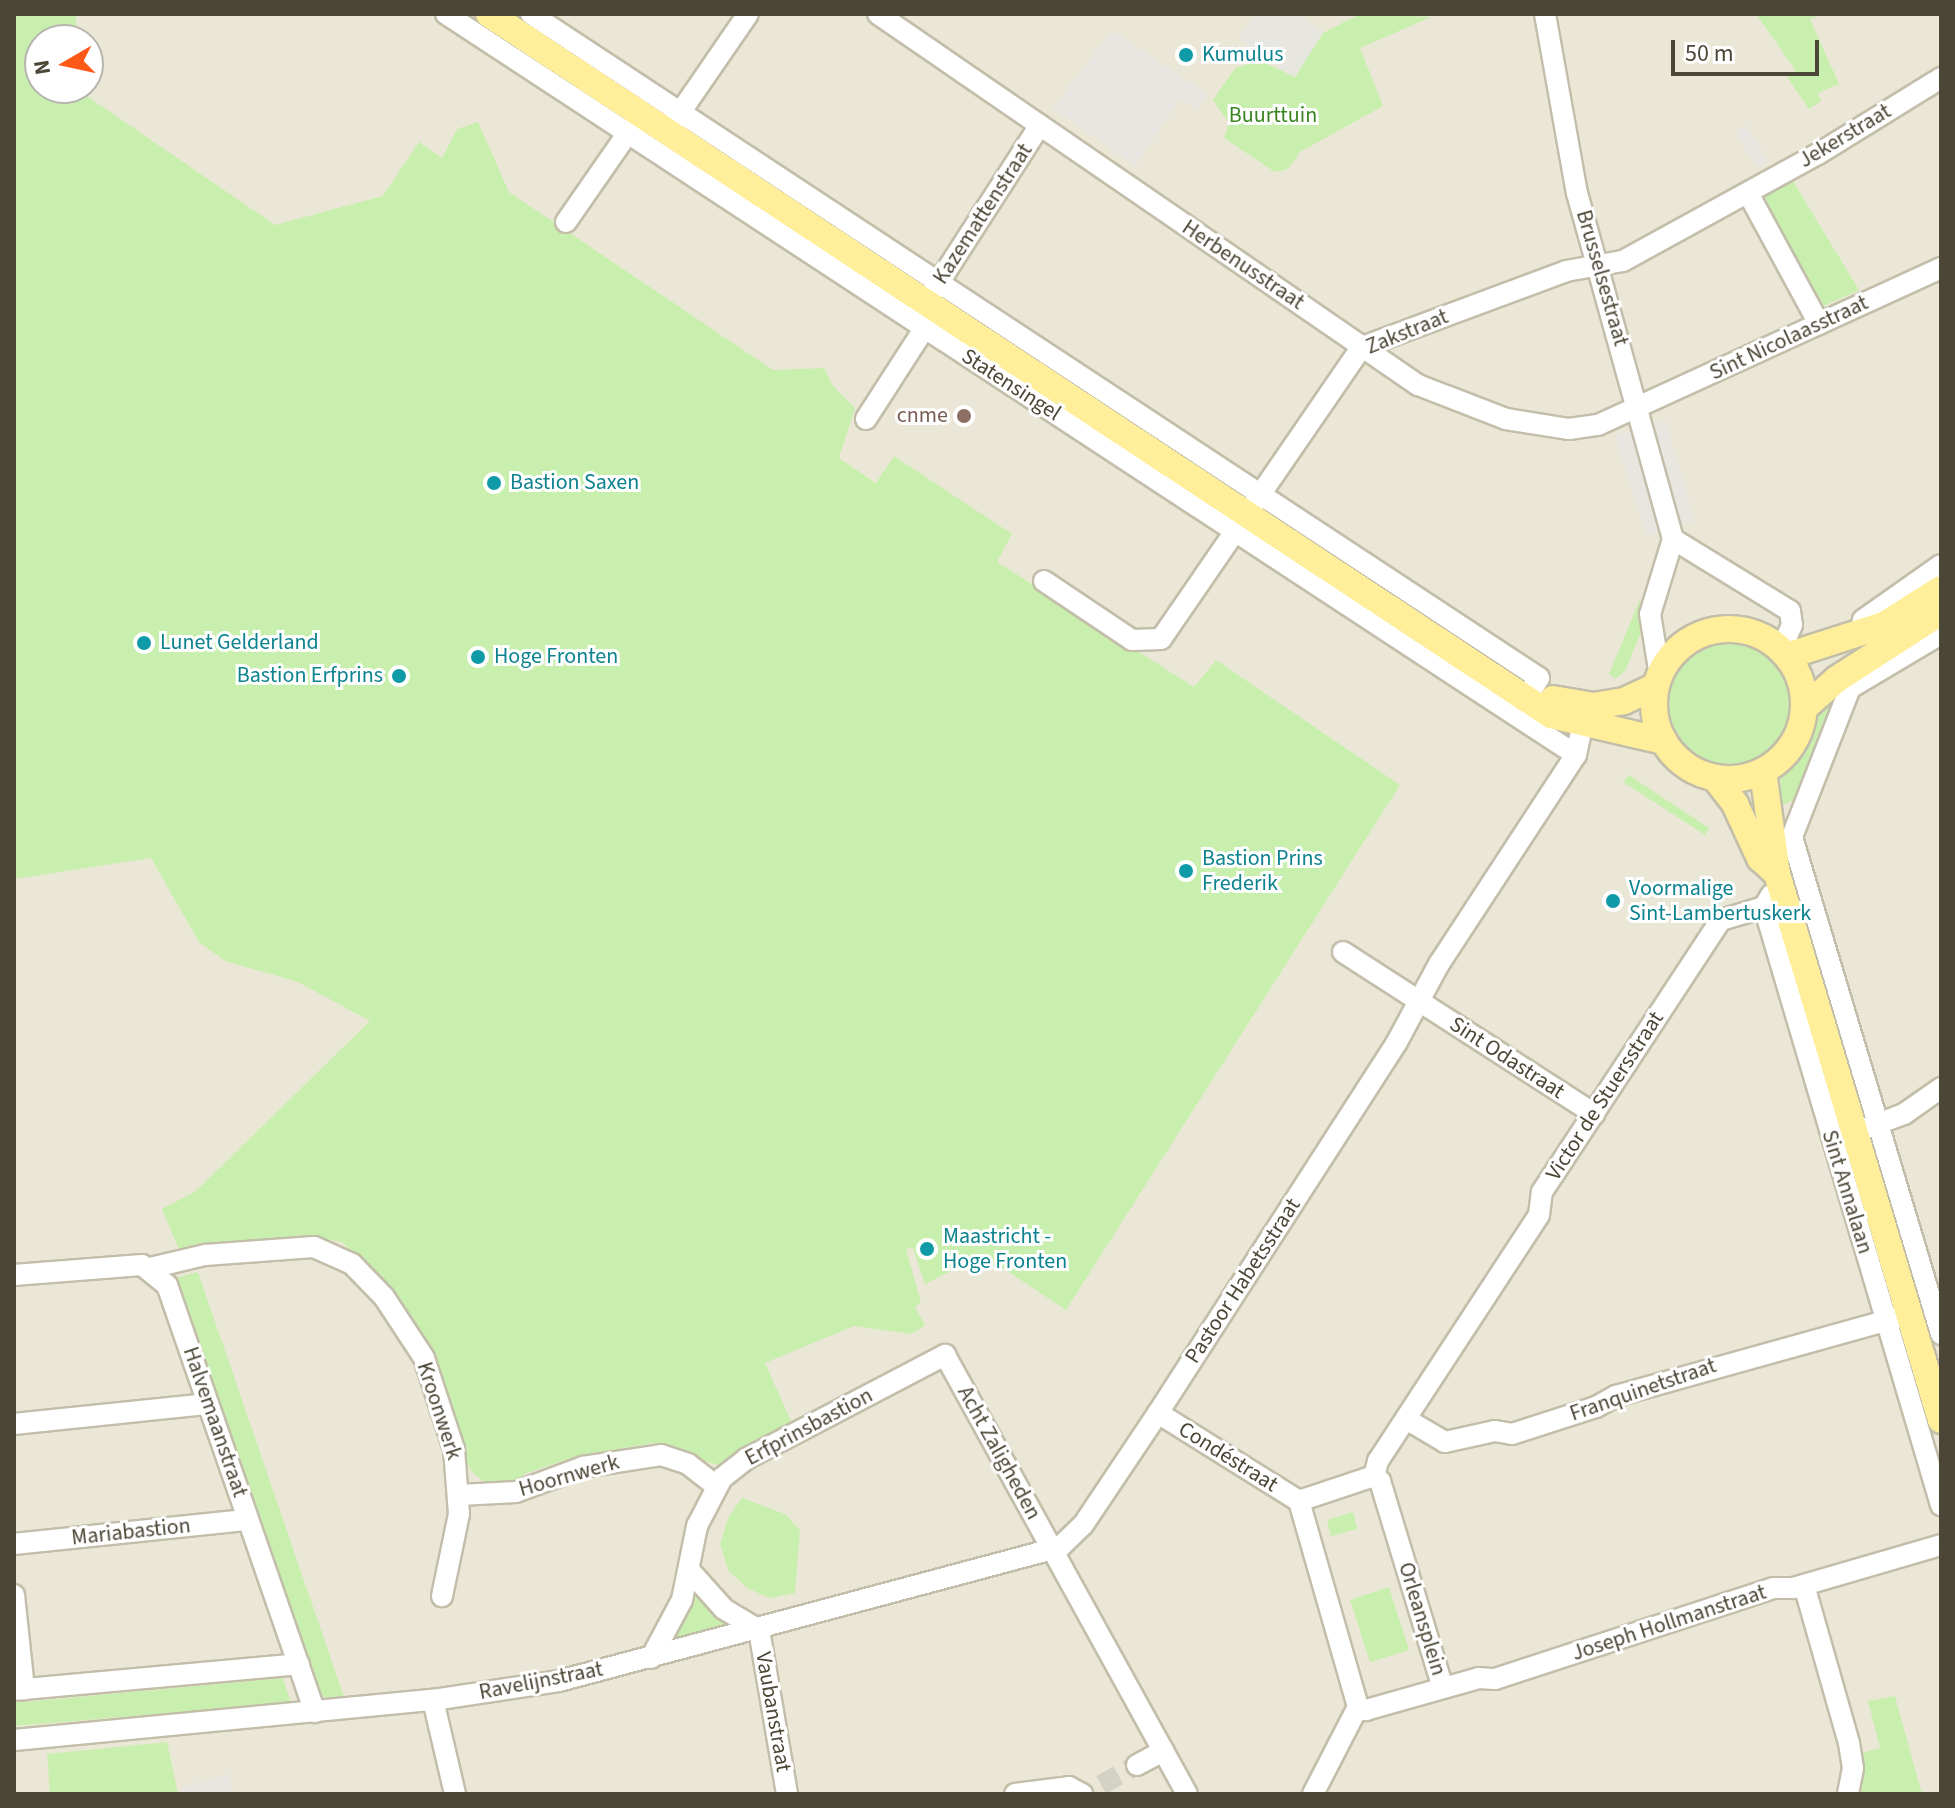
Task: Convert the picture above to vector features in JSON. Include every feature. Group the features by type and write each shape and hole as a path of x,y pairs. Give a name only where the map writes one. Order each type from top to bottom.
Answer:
{"main road":[{"name":"Statensingel","path":"489,14 634,124 674,122 931,305 1551,715 1664,741"},
{"path":"1869,655 1894,620 1941,589"},
{"path":"1804,708 1869,655 1941,612"},
{"path":"1711,631 1756,633 1784,653 1802,684 1804,708 1792,745 1763,771 1739,779 1715,778 1689,768 1664,741 1655,714 1658,681 1680,646 1711,631"},
{"path":"1784,653 1869,655"},
{"name":"Statensingel","path":"1526,698 1593,706 1624,701 1658,681"},
{"name":"Sint Annalaan","path":"1763,771 1783,892 1941,1420"},
{"name":"Sint Annalaan","path":"1715,778 1735,804 1760,858 1783,892"}],"street":[{"name":"Statensingel","path":"446,14 634,124 931,305"},
{"name":"Statensingel","path":"531,14 674,122"},
{"path":"674,122 748,14"},
{"name":"Herbenusstraat","path":"878,14 1418,385 1506,419 1585,428 1637,408"},
{"name":"Brusselsestraat","path":"1545,14 1574,180 1673,539"},
{"name":"Jekerstraat","path":"1598,267 1623,261 1748,193 1941,78"},
{"path":"566,222 634,124"},
{"name":"Kazemattenstraat","path":"866,419 1040,125"},
{"path":"1748,193 1819,324"},
{"name":"Zakstraat","path":"1044,581 1132,640 1152,643 1169,631 1362,347 1566,271 1598,267"},
{"name":"Sint Nicolaasstraat","path":"1637,408 1941,268"},
{"name":"Statensingel","path":"1248,514 1576,755"},
{"path":"1658,681 1650,614 1673,539 1790,611 1792,625 1784,653"},
{"path":"1941,565 1863,620 1869,655 1941,634"},
{"name":"Sint Annalaan","path":"1783,892 1793,831 1846,695 1869,655"},
{"name":"Pastoor Habetsstraat","path":"1054,1550 1083,1525 1158,1413 1576,755 1583,723"},
{"name":"Victor de Stuersstraat","path":"1374,1476 1406,1419 1539,1215 1542,1192 1721,920 1783,892"},
{"path":"1343,952 1419,1001"},
{"name":"Sint Odastraat","path":"1419,1001 1594,1114"},
{"path":"1854,1132 1941,1088"},
{"name":"Kroonwerk","path":"150,1268 205,1255 304,1246 328,1250 352,1264 393,1308 424,1358 451,1437 460,1495 442,1596"},
{"path":"14,1275 134,1264 150,1268"},
{"name":"Halvemaanstraat","path":"150,1268 167,1285 315,1712"},
{"name":"Sint Annalaan","path":"1909,1314 1941,1334"},
{"name":"Sint Annalaan","path":"1909,1314 1941,1505"},
{"name":"Franquinetstraat","path":"1406,1419 1445,1442 1495,1431 1512,1434 1631,1391 1909,1314"},
{"name":"Erfprinsbastion","path":"651,1658 690,1571 697,1526 716,1486 746,1459 945,1355"},
{"name":"Acht Zaligheden","path":"945,1355 1187,1794"},
{"path":"14,1424 208,1404"},
{"name":"Condéstraat","path":"1158,1413 1299,1501"},
{"name":"Hoornwerk","path":"460,1495 508,1493 583,1467 661,1455 688,1464 716,1486"},
{"path":"1313,1794 1358,1707 1299,1501 1374,1476"},
{"name":"Orleansplein","path":"1358,1707 1366,1710 1443,1688 1380,1481 1374,1476"},
{"name":"Mariabastion","path":"14,1544 248,1520"},
{"name":"Joseph Hollmanstraat","path":"1443,1688 1495,1679 1760,1592 1804,1585 1941,1545"},
{"name":"Ravelijnstraat","path":"14,1740 433,1700 559,1681 1054,1550"},
{"path":"690,1571 716,1602 759,1630"},
{"path":"1804,1585 1849,1743 1853,1768 1848,1794"},
{"path":"14,1595 19,1690 299,1664"},
{"name":"Vaubanstraat","path":"759,1630 787,1794"},
{"path":"433,1700 455,1794"},
{"path":"1137,1765 1163,1751"},
{"path":"1015,1794 1069,1787 1089,1791"}],"shaded area":[{"path":"14,14 1941,14 1941,1794 14,1794"},
{"path":"1255,14 1299,14 1323,33 1294,77 1238,39"},
{"path":"1112,30 1209,95 1198,110 1180,99 1135,166 1053,108"},
{"path":"1746,125 1769,162 1758,170 1735,132"},
{"path":"1665,420 1695,521 1646,536 1615,435"},
{"path":"229,1774 234,1794 184,1794 182,1787"}],"green space":[{"path":"14,14 75,14 76,24 24,24 24,104 99,104 275,225 383,196 419,142 442,158 457,129 478,122 509,192 773,370 824,368 833,386 855,408 839,458 876,483 894,456 1012,534 997,562 1194,687 1216,660 1400,785 1066,1310 983,1255 925,1284 913,1248 906,1249 921,1303 915,1306 925,1326 911,1334 854,1326 765,1363 793,1426 723,1466 655,1449 654,1443 577,1456 524,1474 520,1483 487,1484 472,1472 358,1257 342,1242 304,1235 179,1250 162,1209 196,1191 370,1021 298,982 225,961 199,942 151,858 14,879"},
{"name":"Buurttuin","path":"1360,14 1431,17 1360,48 1383,106 1300,152 1288,169 1275,172 1224,138 1229,123 1213,100 1235,68 1261,61 1295,77 1323,33"},
{"path":"1756,14 1823,14 1810,19 1839,84 1818,93 1821,101 1809,109 1787,77 1796,71"},
{"path":"1793,181 1859,290 1817,309 1760,199"},
{"path":"1640,599 1642,630 1625,671 1615,679 1609,674"},
{"path":"1730,643 1753,648 1773,661 1786,681 1791,704 1786,727 1773,747 1753,760 1730,765 1707,760 1687,747 1674,727 1669,704 1674,681 1687,661 1707,648"},
{"path":"1835,691 1836,704 1799,797 1778,808 1781,779 1802,755 1821,710"},
{"path":"1629,775 1709,828 1705,835 1623,782"},
{"path":"198,1272 344,1697 317,1697 172,1279"},
{"path":"742,1498 785,1514 800,1530 795,1593 770,1598 747,1588 728,1570 720,1544 728,1518"},
{"path":"1353,1512 1357,1529 1331,1536 1327,1520"},
{"path":"1389,1587 1409,1650 1370,1662 1350,1600"},
{"path":"696,1596 725,1624 675,1638 672,1633 691,1597"},
{"path":"283,1678 291,1703 14,1726 14,1703"},
{"path":"1895,1696 1922,1794 1859,1794 1861,1753 1880,1748 1868,1701"},
{"path":"167,1742 178,1794 50,1794 47,1754"}],"tunnel":[{"path":"1101,1785 1137,1765"}],"place":[{"name":"Kumulus","path":"1186,55"},
{"name":"cnme","path":"964,416"},
{"name":"Bastion Saxen","path":"494,483"},
{"name":"Lunet Gelderland","path":"144,643"},
{"name":"Hoge Fronten","path":"478,657"},
{"name":"Bastion Erfprins","path":"399,676"},
{"name":"Bastion Prins Frederik","path":"1186,871"},
{"name":"Voormalige Sint-Lambertuskerk","path":"1613,901"},
{"name":"Maastricht - Hoge Fronten","path":"927,1249"}]}
